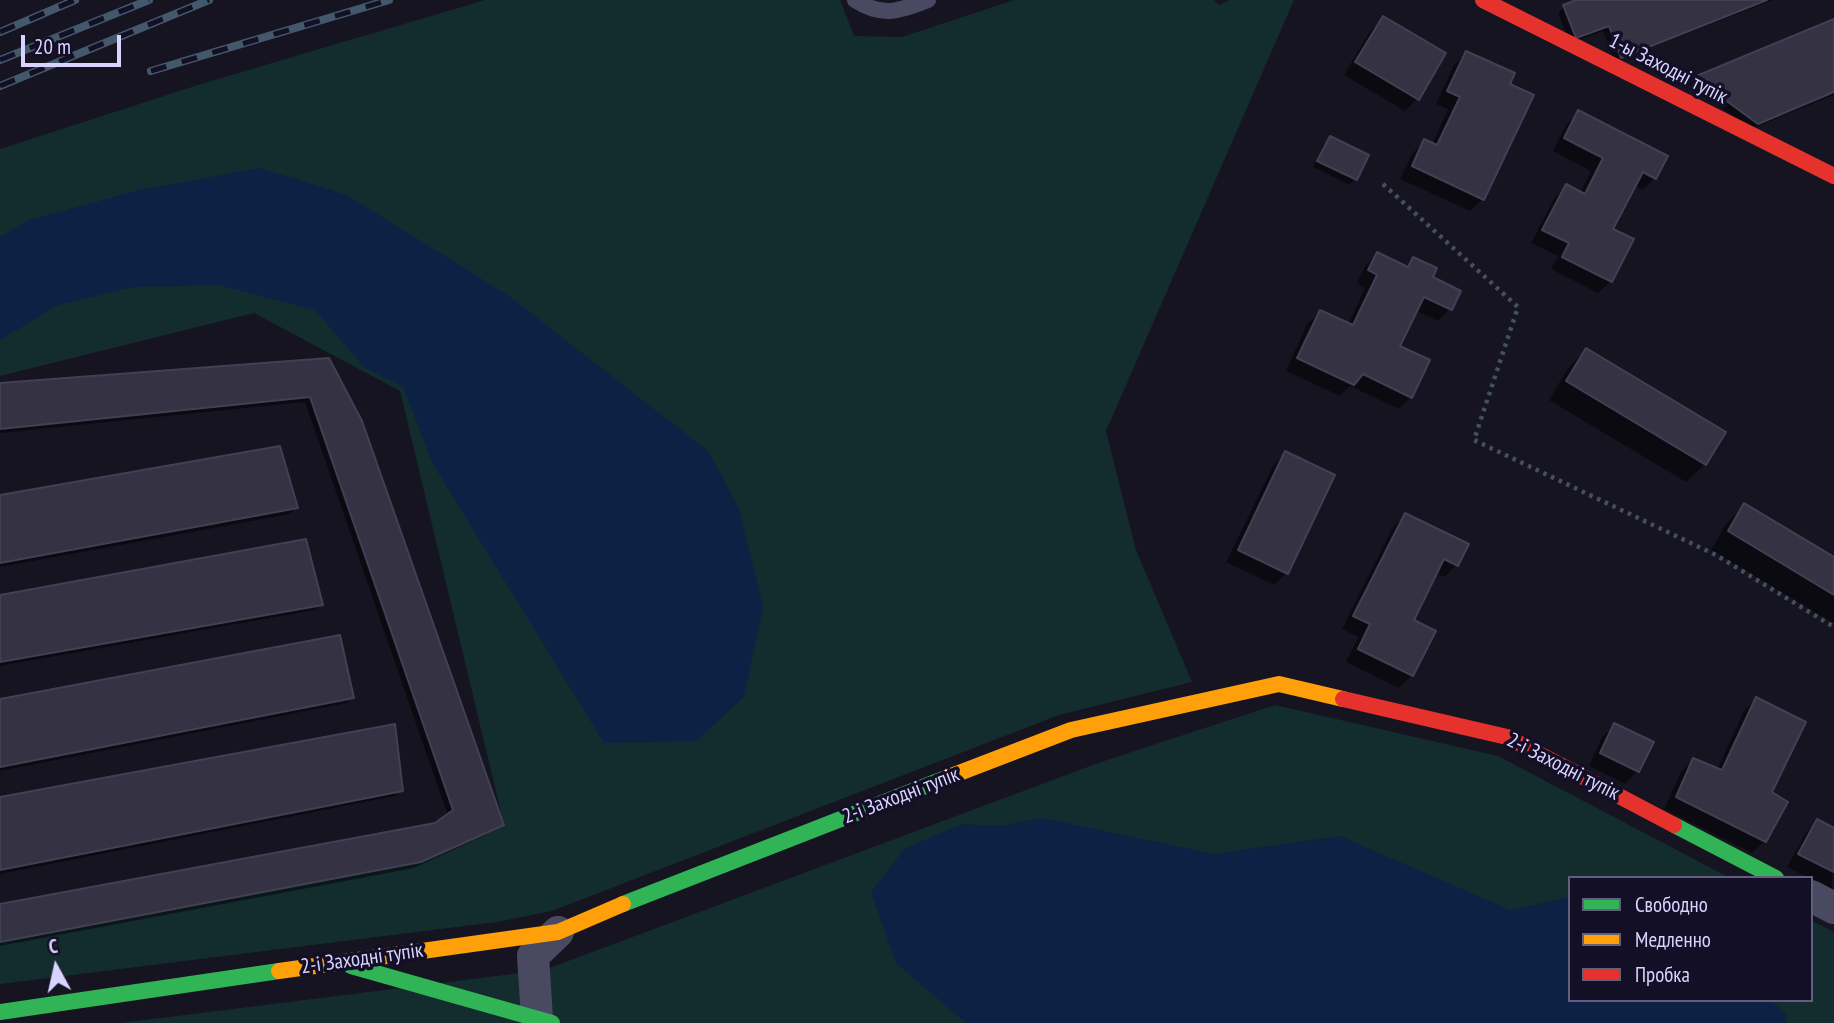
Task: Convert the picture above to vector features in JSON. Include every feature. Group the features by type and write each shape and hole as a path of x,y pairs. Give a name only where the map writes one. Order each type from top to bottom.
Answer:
{"street":[{"name":"1-ы Заходні тупік","path":"1483,0 1834,176"},
{"name":"2-і Заходні тупік","path":"0,1012 558,932 639,897 1071,730 1279,684 1507,737 1772,876"},
{"path":"1813,897 1834,908"},
{"path":"336,962 544,1020 533,956 558,932"}],"lane":[{"path":"855,0 869,9 896,13 928,0"}],"path":[{"path":"1383,184 1518,307 1474,440 1716,555 1834,627"}],"green space":[{"path":"485,0 840,0 854,36 902,37 1014,0 1214,0 1219,5 1229,0 1294,0 1106,431 1136,550 1192,682 1059,715 552,911 497,922 0,984 0,942 421,862 504,825 400,391 254,313 0,376 0,149 201,84"},
{"path":"1275,705 1498,756 1726,876 1568,876 1568,1002 1813,1002 1813,921 1834,932 1834,1023 121,1023 544,970 1101,762"}],"water":[{"path":"260,168 347,195 509,296 709,452 739,509 763,607 744,697 696,741 604,743 433,464 403,387 365,368 315,310 219,285 134,287 58,305 0,340 0,237 26,221 139,190"},
{"path":"1042,818 1214,854 1340,836 1510,910 1568,897 1568,1002 1772,1002 1786,1014 1786,1023 966,1023 896,963 871,892 905,848 963,824 999,826"}],"building":[{"path":"1576,0 1767,0 1621,58 1609,26 1576,38 1563,5"},
{"path":"1383,16 1446,53 1419,100 1355,62"},
{"path":"1834,19 1834,92 1758,124 1694,77"},
{"path":"1466,51 1515,73 1510,84 1534,95 1484,200 1412,166 1424,139 1437,145 1460,97 1447,91"},
{"path":"1578,110 1668,156 1656,179 1643,172 1613,229 1634,239 1612,282 1562,257 1569,243 1542,230 1566,184 1585,194 1603,158 1564,138"},
{"path":"1330,136 1369,155 1357,180 1317,161"},
{"path":"1377,252 1408,267 1413,257 1437,268 1433,277 1461,291 1452,310 1424,297 1400,346 1430,360 1412,398 1363,374 1354,385 1297,358 1320,310 1353,325 1377,275 1368,270"},
{"path":"1586,348 1726,432 1706,465 1566,381"},
{"path":"329,358 362,421 504,825 421,862 0,942 0,904 435,823 453,810 310,397 0,429 0,383"},
{"path":"280,446 298,508 0,563 0,495"},
{"path":"1285,451 1335,475 1288,574 1238,550"},
{"path":"1744,503 1834,557 1834,595 1728,531"},
{"path":"1405,513 1469,544 1458,566 1444,559 1414,620 1436,631 1413,676 1358,649 1370,624 1353,616"},
{"path":"306,539 323,605 0,662 0,595"},
{"path":"340,635 354,698 0,767 0,699"},
{"path":"1756,697 1806,722 1772,792 1788,802 1766,842 1676,797 1693,758 1722,770"},
{"path":"1614,723 1654,742 1639,772 1600,753"},
{"path":"395,724 403,791 0,870 0,797"},
{"path":"1817,819 1834,828 1834,872 1798,854"}],"railway":[{"path":"0,32 75,0"},
{"path":"0,60 149,0"},
{"path":"0,86 209,0"},
{"path":"151,71 389,0"}],"traffic: fast":[{"path":"623,904 946,778"},
{"path":"1674,825 1772,876"},
{"path":"351,966 552,1023"},
{"path":"0,1012 279,971"}],"traffic: slow":[{"path":"946,778 1071,730 1279,684 1343,699"},
{"path":"279,971 558,932 623,904"}],"traffic: jam":[{"path":"1483,0 1834,176"},
{"path":"1343,699 1507,737 1674,825"}]}
